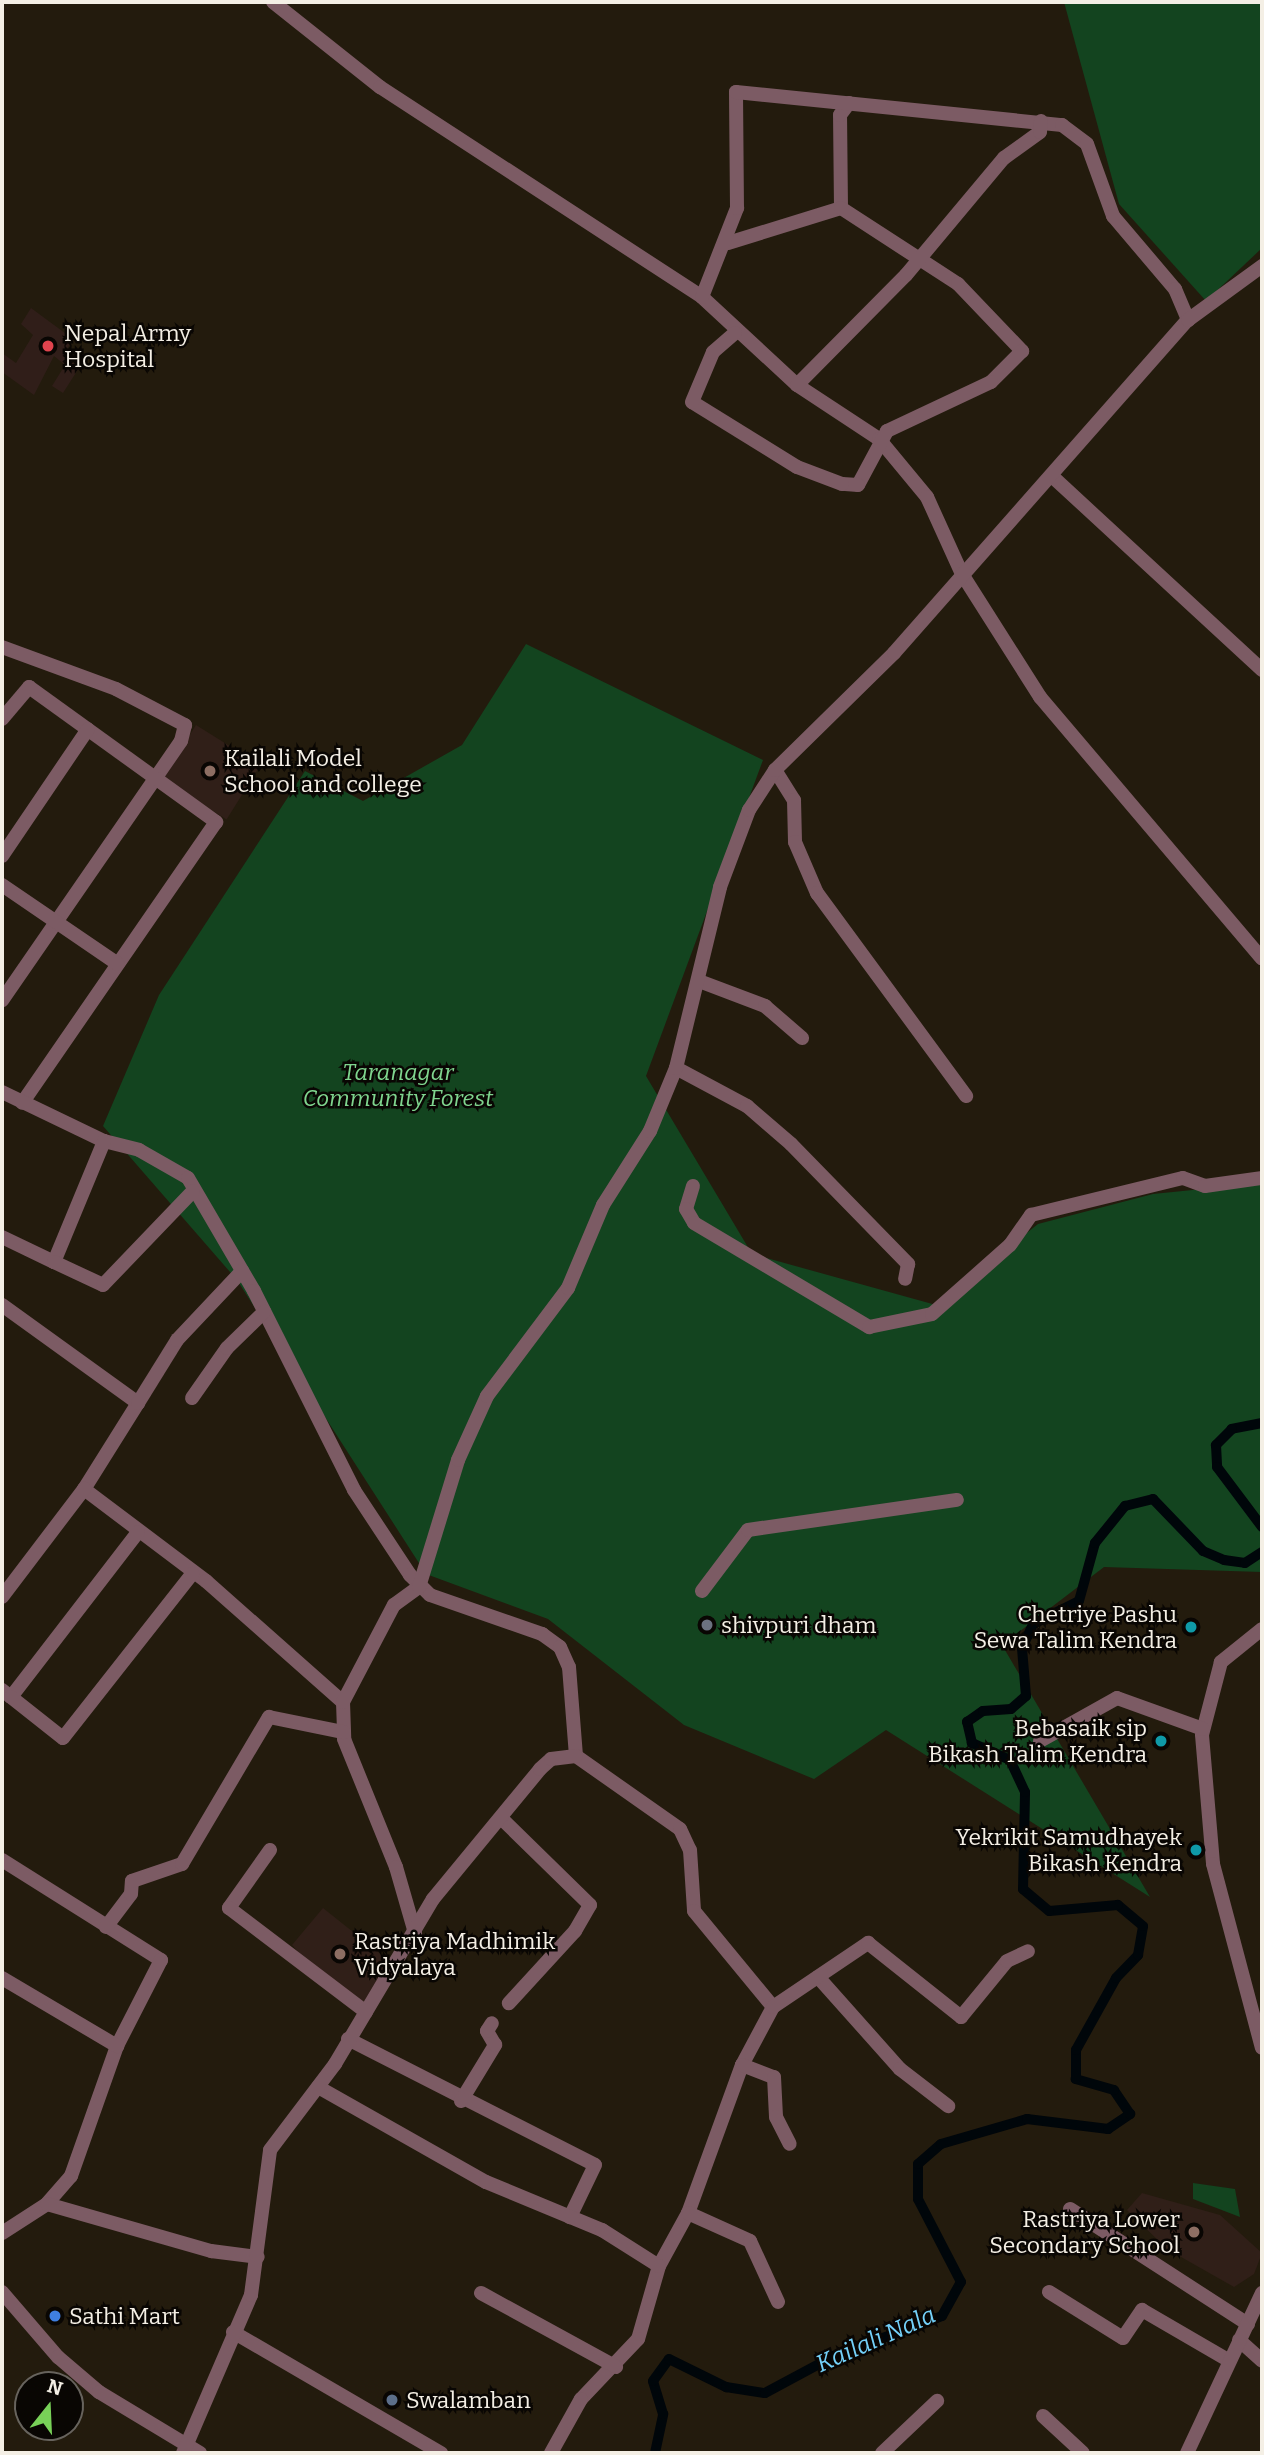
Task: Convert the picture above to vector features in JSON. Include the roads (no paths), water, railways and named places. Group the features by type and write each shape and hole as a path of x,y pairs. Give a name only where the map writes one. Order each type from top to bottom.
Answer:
{"street":[{"path":"273,2 380,87 702,297 735,333 797,384 879,439 927,497 961,574 1040,697 1262,960"},
{"path":"702,297 728,243 737,208 736,92 1062,125 1087,144 1113,216 1175,289 1188,320"},
{"path":"842,208 840,115 849,103"},
{"path":"797,384 919,259 1004,158 1040,132 1041,121"},
{"path":"728,243 842,208"},
{"path":"735,333 713,352 692,402 797,467 842,484 858,485 879,439 991,382 1022,351 958,284 842,208"},
{"path":"415,1933 343,1732 343,1702 394,1605 419,1587 458,1460 487,1396 568,1288 591,1228 650,1131 676,1068 720,887 749,810 775,770 894,653 961,574 1054,478 1188,320 1262,266"},
{"path":"1054,478 1262,670"},
{"path":"2,647 116,689 185,725 155,778 2,1000"},
{"path":"2,719 27,686 214,819 215,828 22,1104"},
{"path":"2,856 89,729"},
{"path":"775,770 794,800 795,842 817,893 966,1096"},
{"path":"2,885 118,964"},
{"path":"699,981 765,1006 802,1038"},
{"path":"676,1068 747,1106 791,1144 908,1264 905,1279"},
{"path":"2,1092 104,1142 178,1170 242,1271 354,1490 419,1587 542,1634 560,1647 569,1667 576,1756"},
{"path":"54,1262 104,1142"},
{"path":"693,1186 686,1209 694,1223 869,1327 895,1327 933,1314 1010,1245 1031,1215 1183,1178 1205,1186 1262,1178"},
{"path":"2,1237 103,1285 193,1191"},
{"path":"2,1597 83,1489 177,1340 242,1271"},
{"path":"2,1305 138,1403"},
{"path":"192,1398 227,1348 264,1312"},
{"path":"83,1489 192,1574 343,1702"},
{"path":"702,1591 748,1530 957,1500"},
{"path":"138,1532 6,1694 63,1738 192,1574"},
{"path":"1262,1629 1221,1662 1203,1729 1213,1864 1262,2048"},
{"path":"1040,1741 1117,1698 1203,1729"},
{"path":"106,1927 131,1894 132,1881 182,1864 269,1717 343,1732"},
{"path":"258,2257 252,2250 264,2165 366,2012 433,1899 551,1759 576,1756 680,1829 690,1850 694,1911 773,2007"},
{"path":"502,1819 590,1905 575,1931 509,2003"},
{"path":"270,1850 229,1908 366,2012"},
{"path":"2,2233 47,2204 88,2141 117,2046 161,1960 3,1863"},
{"path":"551,2453 581,2399 616,2367 649,2315 659,2266 688,2213 741,2065 773,2007 868,1943 961,2017 1007,1961 1028,1951"},
{"path":"818,1977 875,2045 948,2106"},
{"path":"2,1978 117,2046"},
{"path":"461,2101 495,2045 487,2031 492,2023"},
{"path":"348,2039 461,2101 595,2165 570,2217"},
{"path":"741,2065 774,2077 776,2117 790,2144"},
{"path":"318,2087 486,2182 570,2217 659,2266"},
{"path":"47,2204 211,2251 258,2257"},
{"path":"1070,2209 1248,2324"},
{"path":"688,2213 750,2241 778,2302"},
{"path":"2,2292 58,2357 99,2392 190,2451 233,2332 251,2295 258,2257"},
{"path":"1049,2292 1123,2338 1142,2310 1228,2361"},
{"path":"1187,2453 1262,2292"},
{"path":"481,2293 616,2367"},
{"path":"233,2332 442,2453"},
{"path":"1239,2340 1262,2361"},
{"path":"890,2451 937,2401"},
{"path":"1043,2416 1083,2453"}],"waterway":[{"name":"Kailali Nala","path":"1262,1423 1232,1429 1216,1445 1217,1467 1262,1527"},
{"name":"Kailali Nala","path":"655,2453 663,2414 653,2381 669,2359 726,2387 765,2393 834,2356 942,2316 961,2282 918,2199 918,2164 941,2144 1027,2119 1108,2129 1130,2114 1114,2090 1076,2079 1076,2050 1116,1978 1138,1955 1143,1926 1118,1905 1049,1911 1023,1889 1025,1792 1010,1760 972,1743 967,1722 983,1711 1011,1709 1026,1696 1022,1648 1033,1624 1079,1601 1095,1543 1125,1506 1153,1499 1203,1551 1224,1560 1245,1563 1262,1552"}],"place":[{"name":"Nepal Army Hospital","path":"48,346"},
{"name":"Kailali Model School and college","path":"210,771"},
{"name":"shivpuri dham","path":"707,1625"},
{"name":"Chetriye Pashu Sewa Talim Kendra","path":"1191,1627"},
{"name":"Bebasaik sip Bikash Talim Kendra","path":"1161,1741"},
{"name":"Yekrikit Samudhayek Bikash Kendra","path":"1196,1850"},
{"name":"Rastriya Madhimik Vidyalaya","path":"340,1954"},
{"name":"Rastriya Lower Secondary School","path":"1194,2232"},
{"name":"Sathi Mart","path":"55,2316"},
{"name":"Swalamban","path":"392,2400"}],"park label":[{"name":"Taranagar Community Forest","path":"398,1085"}]}
